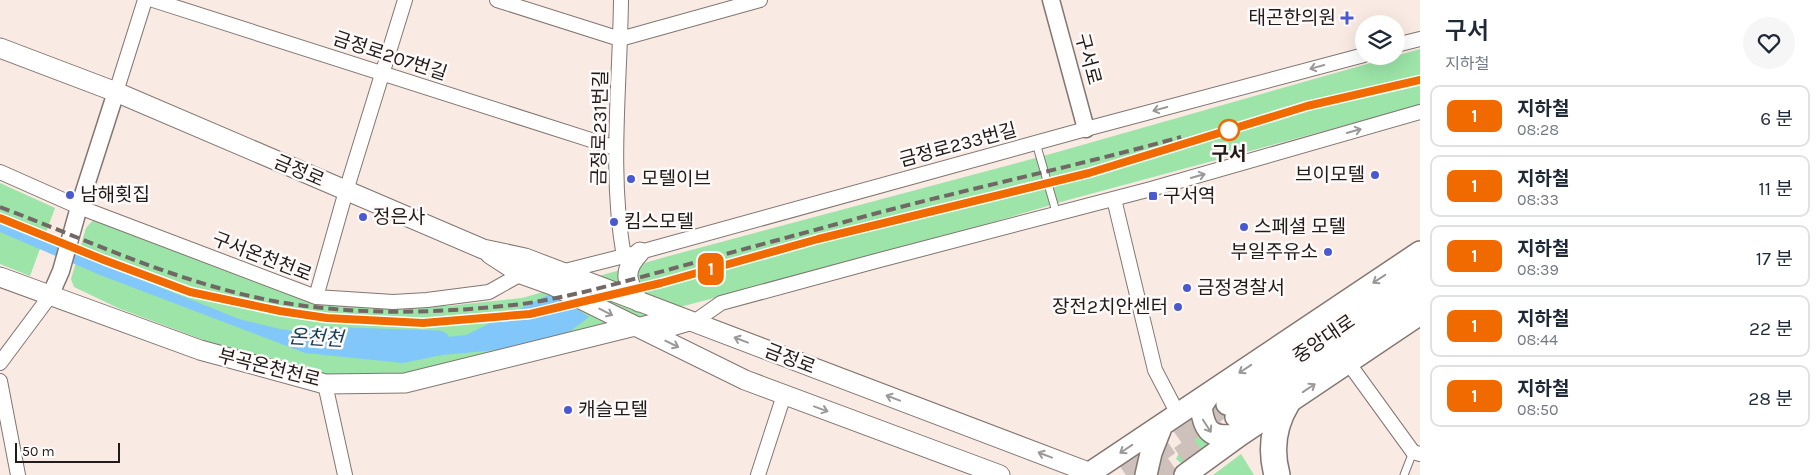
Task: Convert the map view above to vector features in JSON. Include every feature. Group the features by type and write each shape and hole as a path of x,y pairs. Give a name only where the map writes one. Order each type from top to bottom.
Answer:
{"highway":[{"path":"1276,475 1273,450 1274,438 1280,415 1287,403"}],"main road":[{"name":"금정로","path":"0,48 116,92 483,249 521,274 564,278 639,302 1092,474"},
{"name":"금정로","path":"483,249 525,258 564,278 632,325 745,380 1000,475"},
{"path":"1185,475 1228,412 1420,252"},
{"path":"632,255 627,276 630,288 639,302"},
{"name":"중앙대로","path":"1228,412 1420,274"},
{"name":"부곡온천천로","path":"0,277 200,350 325,384 405,383 632,325"},
{"name":"중앙대로","path":"1228,412 1420,293"},
{"path":"1092,474 1170,420 1287,403 1420,314"},
{"path":"1146,475 1151,454 1170,420"}],"street":[{"path":"0,363 50,296 61,271 78,211 146,0"},
{"name":"금정로207번길","path":"153,0 616,148"},
{"path":"316,298 346,190 405,0"},
{"path":"496,0 620,39 760,0"},
{"name":"금정로231번길","path":"621,0 616,148 620,231 632,255"},
{"name":"구서로","path":"1051,0 1086,129"},
{"path":"1405,43 1420,39"},
{"name":"금정로233번길","path":"564,278 632,255 1038,148 1086,129 1355,57"},
{"path":"632,325 654,321 674,328 694,322 721,303 1057,215 1420,112"},
{"name":"구서온천천로","path":"0,172 78,211 316,298 393,302 427,300 489,292 521,274"},
{"path":"1114,199 1155,370 1170,420"},
{"path":"1348,362 1417,453"},
{"path":"0,381 18,475"},
{"path":"325,384 345,475"},
{"path":"758,475 784,395"}],"lane":[{"path":"1038,148 1057,215"},
{"path":"1404,475 1417,453"}],"green space":[{"path":"1420,49 1420,105 1068,200 918,244 529,347 397,377 330,379 238,353 118,308 74,287 71,279 86,228 94,219 290,293 340,303 448,306 522,298 669,256 1054,153 1364,65 1405,65 1405,53"},
{"path":"0,183 55,208 30,276 0,264"},
{"path":"1192,425 1208,445 1182,464 1176,459"},
{"path":"1241,454 1254,475 1213,475"}],"water":[{"name":"온천천","path":"0,223 239,319 280,329 378,344 466,335 552,293 589,317 569,332 507,349 442,355 403,363 305,353 100,275 0,232"}],"waterway":[{"name":"온천천","path":"316,339 438,343"}],"tunnel":[{"path":"1126,475 1227,404"},
{"path":"1154,475 1236,417"}],"railway":[{"path":"0,218 190,292 280,311 327,318 423,323 530,313 661,283 818,239 1089,173 1307,106 1420,80"},
{"path":"0,207 115,253 233,292 273,301 314,307 392,312 444,311 522,304 578,293 905,206 1181,137"}],"metro line":[{"name":"1","path":"0,218 190,292 280,311 327,318 423,323 530,314 661,283 818,239 1089,173 1307,106 1420,80"}],"place":[{"name":"태곤한의원","path":"1347,18"},
{"name":"구서","path":"1229,130"},
{"name":"브이모텔","path":"1375,175"},
{"name":"모텔이브","path":"631,179"},
{"name":"남해횟집","path":"70,195"},
{"name":"구서역","path":"1153,196"},
{"name":"정은사","path":"363,217"},
{"name":"킴스모텔","path":"614,222"},
{"name":"스페셜 모텔","path":"1244,227"},
{"name":"부일주유소","path":"1328,252"},
{"name":"금정경찰서","path":"1187,288"},
{"name":"장전2치안센터","path":"1178,307"},
{"name":"캐슬모텔","path":"568,410"}]}
